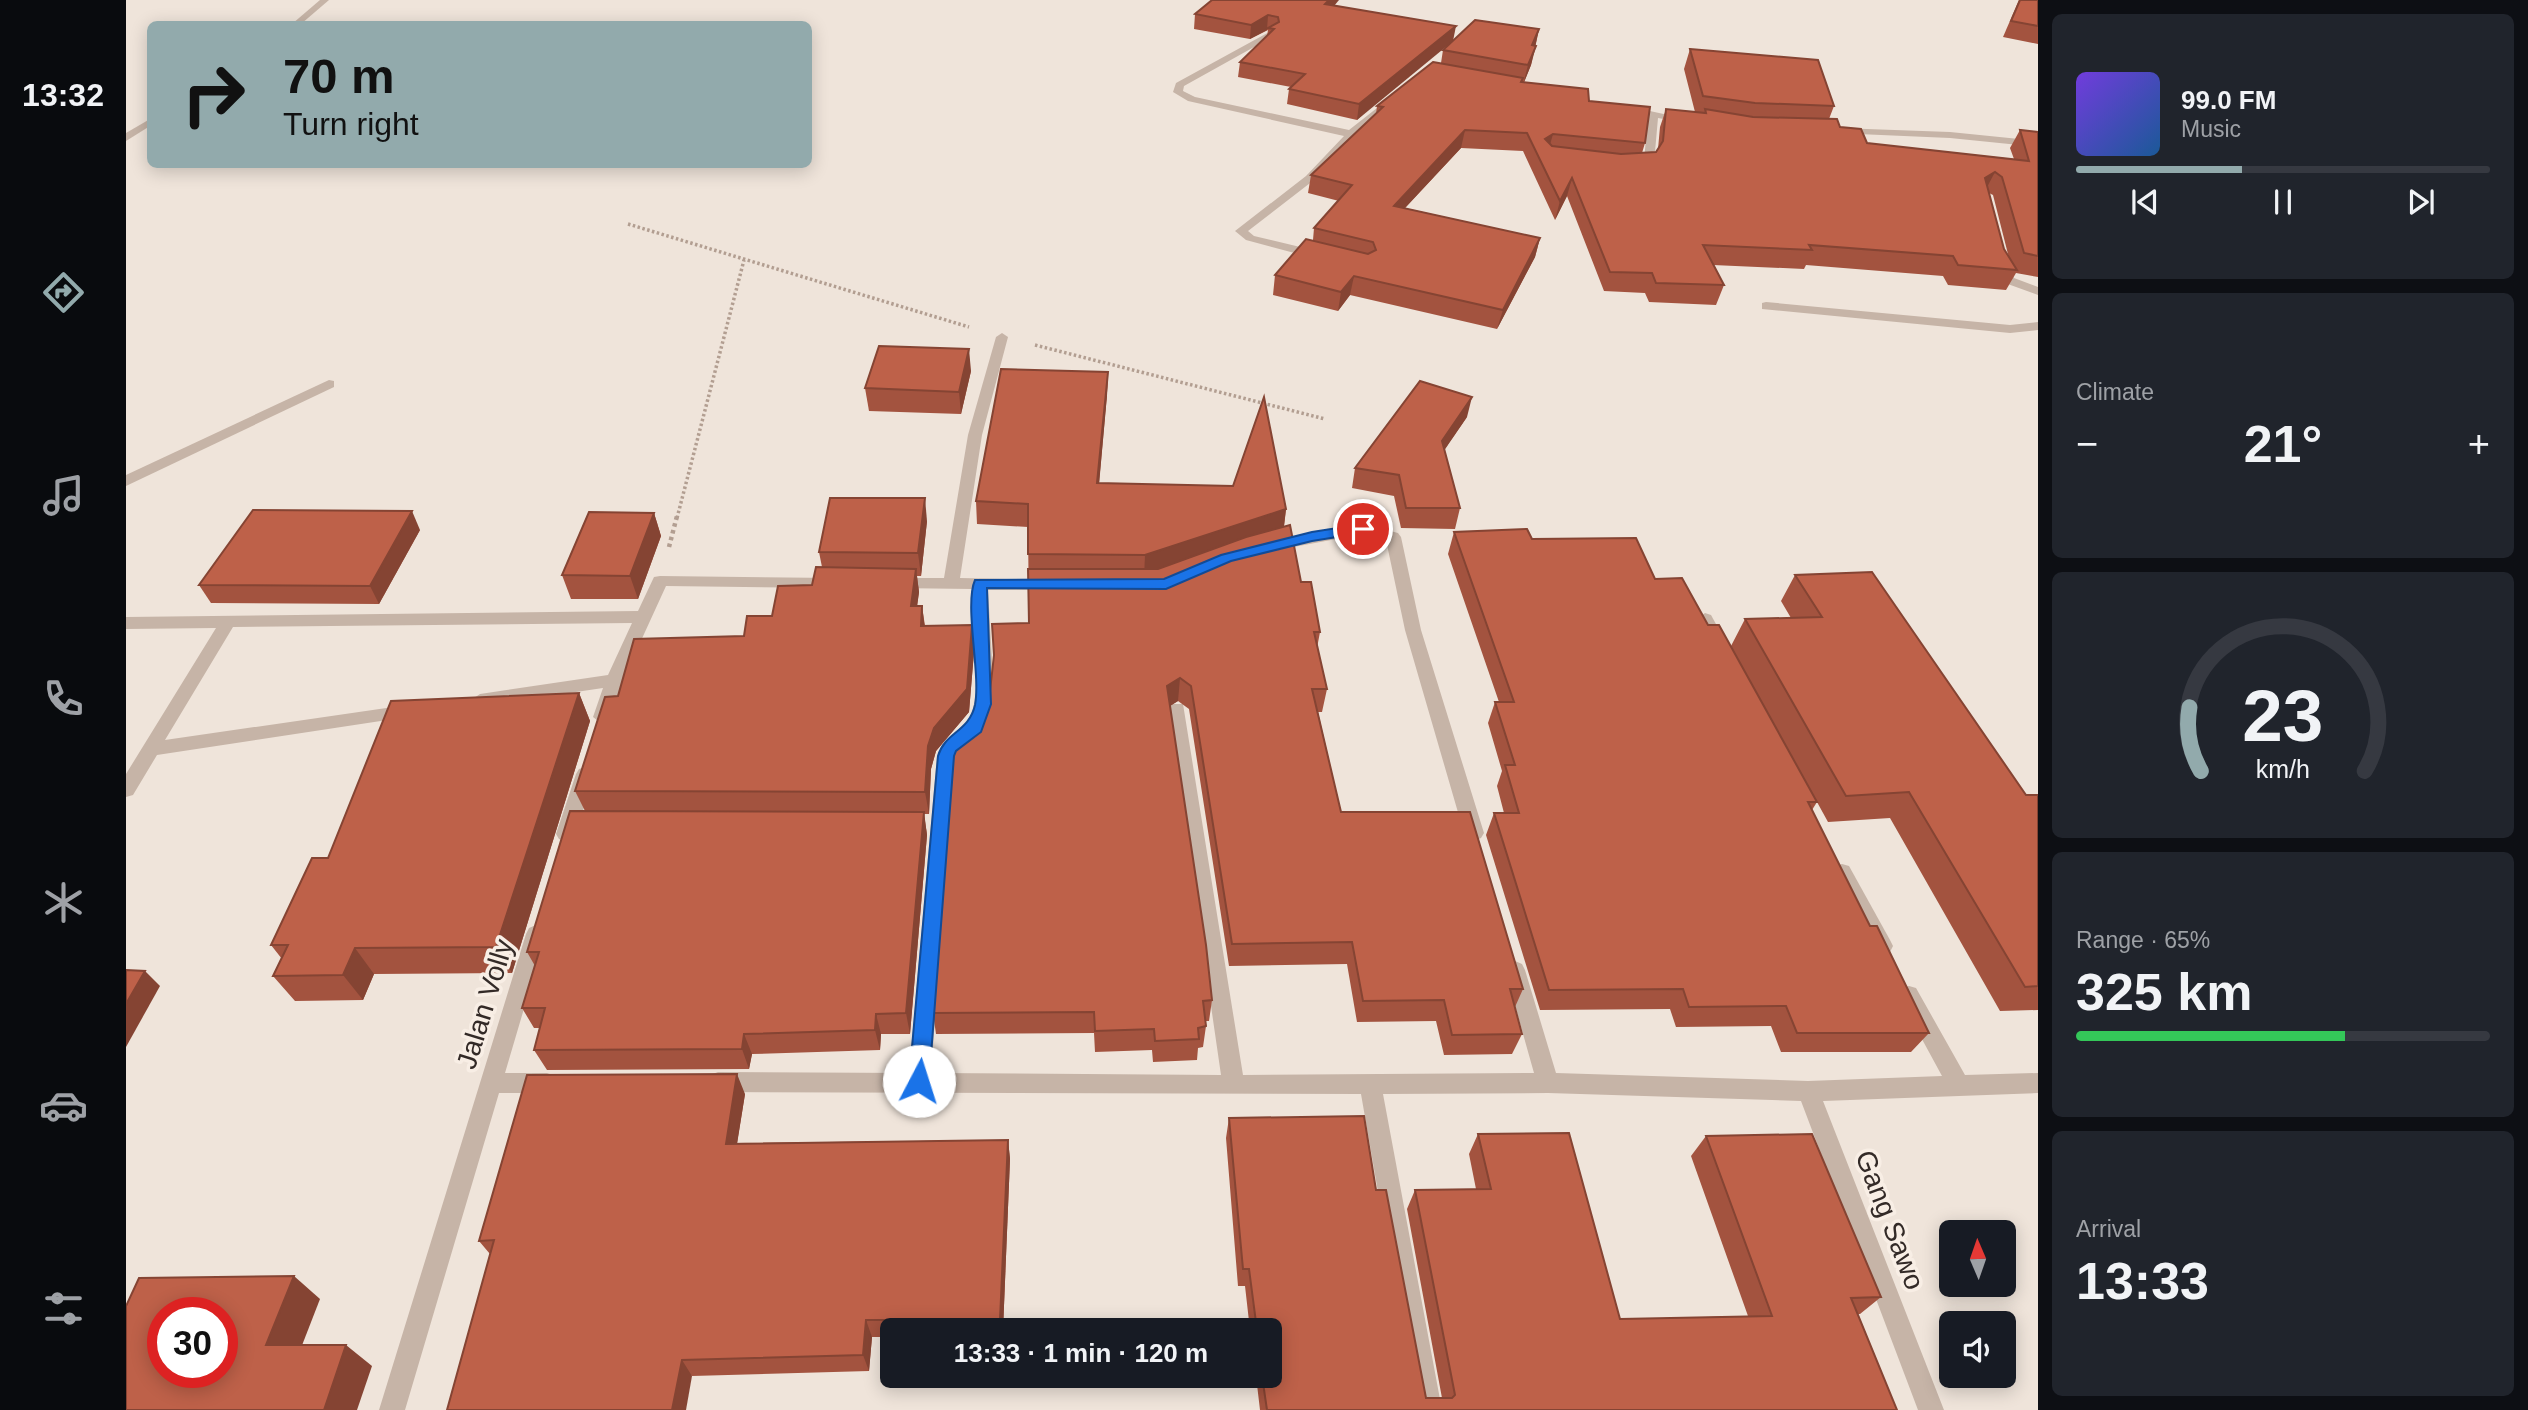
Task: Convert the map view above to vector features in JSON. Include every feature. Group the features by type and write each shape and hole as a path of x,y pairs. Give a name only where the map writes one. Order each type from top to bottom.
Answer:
{"street":[{"path":"300,21 325,0"},
{"path":"1272,34 1179,85 1178,92 1192,99 1351,134"},
{"path":"1326,257 1250,238 1241,231 1310,178 1351,134 1405,90"},
{"path":"1613,106 1694,121"},
{"path":"1625,168 1644,167 1649,163 1653,113"},
{"path":"126,138 147,124"},
{"path":"1828,131 1950,135 2038,144"},
{"path":"1998,249 2005,275 2014,284 2038,291"},
{"path":"1766,306 2010,329 2038,326"},
{"path":"951,584 975,435 1002,337"},
{"path":"126,481 329,384"},
{"path":"1257,550 1312,536 1363,529 1392,537 1413,630 1481,856"},
{"path":"598,732 614,680 660,581 854,583"},
{"path":"881,583 1062,585"},
{"path":"919,1081 934,825 948,748 975,727 984,704 980,583"},
{"path":"126,623 643,617"},
{"path":"1705,619 1725,656"},
{"path":"126,790 229,620"},
{"path":"464,702 614,680"},
{"path":"151,749 423,708"},
{"path":"1178,709 1234,1085"},
{"path":"562,849 577,823 590,758"},
{"path":"1831,851 1958,1084"},
{"name":"Jalan Volly","path":"392,1410 542,914"},
{"path":"1509,950 1548,1083"},
{"path":"698,1082 919,1081 1234,1085 1548,1083 1808,1091 2038,1083"},
{"path":"491,1083 573,1082"},
{"path":"1370,1085 1429,1410"},
{"name":"Gang Sawo","path":"1808,1091 1931,1410"}],"path":[{"path":"660,581 744,260"}],"building":[{"path":"1212,0 1329,0 1325,4 1456,26 1359,104 1289,89 1305,74 1240,62 1274,29 1268,28 1279,22 1278,17 1268,15 1251,25 1195,14"},
{"path":"2020,0 2038,0 2038,26 2011,21"},
{"path":"1475,20 1539,29 1528,65 1443,50"},
{"path":"1690,49 1818,60 1834,106 1755,103 1703,96"},
{"path":"1433,62 1523,78 1521,82 1588,89 1589,101 1650,107 1645,143 1553,134 1545,139 1552,146 1621,154 1656,152 1663,141 1666,109 1706,113 1705,109 1753,117 1837,119 1840,127 1861,129 1867,143 2029,161 2020,130 2038,132 2038,256 2024,253 2002,177 1995,172 1985,178 2004,249 2017,270 1958,265 1953,256 1809,245 1812,250 1703,245 1724,285 1656,283 1652,273 1610,272 1572,178 1560,201 1527,133 1465,130 1394,206 1540,238 1503,310 1354,276 1341,292 1275,275 1306,239 1368,254 1376,250 1373,242 1314,228 1352,185 1311,175 1383,107 1377,106"},
{"path":"879,346 969,349 959,392 865,388"},
{"path":"1001,369 1108,372 1097,483 1233,486 1264,397 1286,509 1145,555 1028,554 1028,504 976,501"},
{"path":"1420,381 1472,397 1442,441 1460,508 1406,508 1399,475 1355,468"},
{"path":"830,498 925,498 918,553 819,552"},
{"path":"253,510 412,511 370,586 199,585"},
{"path":"589,512 654,513 630,576 562,575"},
{"path":"1290,525 1301,582 1311,582 1320,632 1314,632 1327,689 1312,689 1341,812 1470,812 1523,989 1510,989 1522,1034 1452,1035 1444,1000 1363,1001 1352,942 1232,944 1191,686 1180,678 1167,686 1212,1000 1203,1001 1206,1026 1198,1028 1199,1039 1155,1041 1154,1029 1095,1031 1094,1012 933,1013 955,734 979,713 990,691 994,655 992,624 1029,623 1028,569 1158,569 1246,537"},
{"path":"1527,529 1532,539 1636,538 1655,579 1682,578 1708,625 1719,625 1817,802 1808,802 1870,926 1877,926 1929,1033 1797,1033 1786,1006 1689,1007 1683,989 1549,990 1494,813 1519,813 1505,765 1515,765 1495,702 1514,702 1454,532"},
{"path":"816,567 916,569 911,606 922,606 921,626 972,625 967,689 934,728 928,746 925,792 575,791 605,697 618,696 634,639 744,636 747,616 772,616 778,586 812,585"},
{"path":"1872,572 2026,795 2038,795 2038,986 2025,987 1909,792 1846,796 1745,619 1822,617 1795,575"},
{"path":"579,693 496,947 355,948 343,975 273,976 288,945 271,945 312,858 328,858 391,701"},
{"path":"570,811 924,812 906,1013 876,1014 875,1030 744,1034 742,1049 534,1050 545,1008 522,1008 539,952 527,952"},
{"path":"126,970 145,971 126,1004"},
{"path":"737,1074 726,1144 1008,1140 1000,1318 866,1320 863,1355 682,1360 672,1410 447,1410 494,1240 479,1241 527,1075"},
{"path":"1364,1116 1376,1190 1386,1190 1426,1398 1452,1398 1455,1395 1415,1190 1491,1189 1478,1134 1569,1133 1620,1319 1772,1316 1706,1136 1812,1134 1881,1297 1851,1298 1897,1410 1267,1410 1264,1388 1282,1388 1282,1318 1255,1318 1249,1269 1243,1269 1229,1118"},
{"path":"294,1276 266,1345 346,1345 324,1410 126,1410 126,1306 139,1278"}],"route":[{"path":"919,1081 946,756 948,748 975,727 984,704 980,583 1144,586 1166,584 1182,580 1226,558 1312,536 1363,529"}]}
